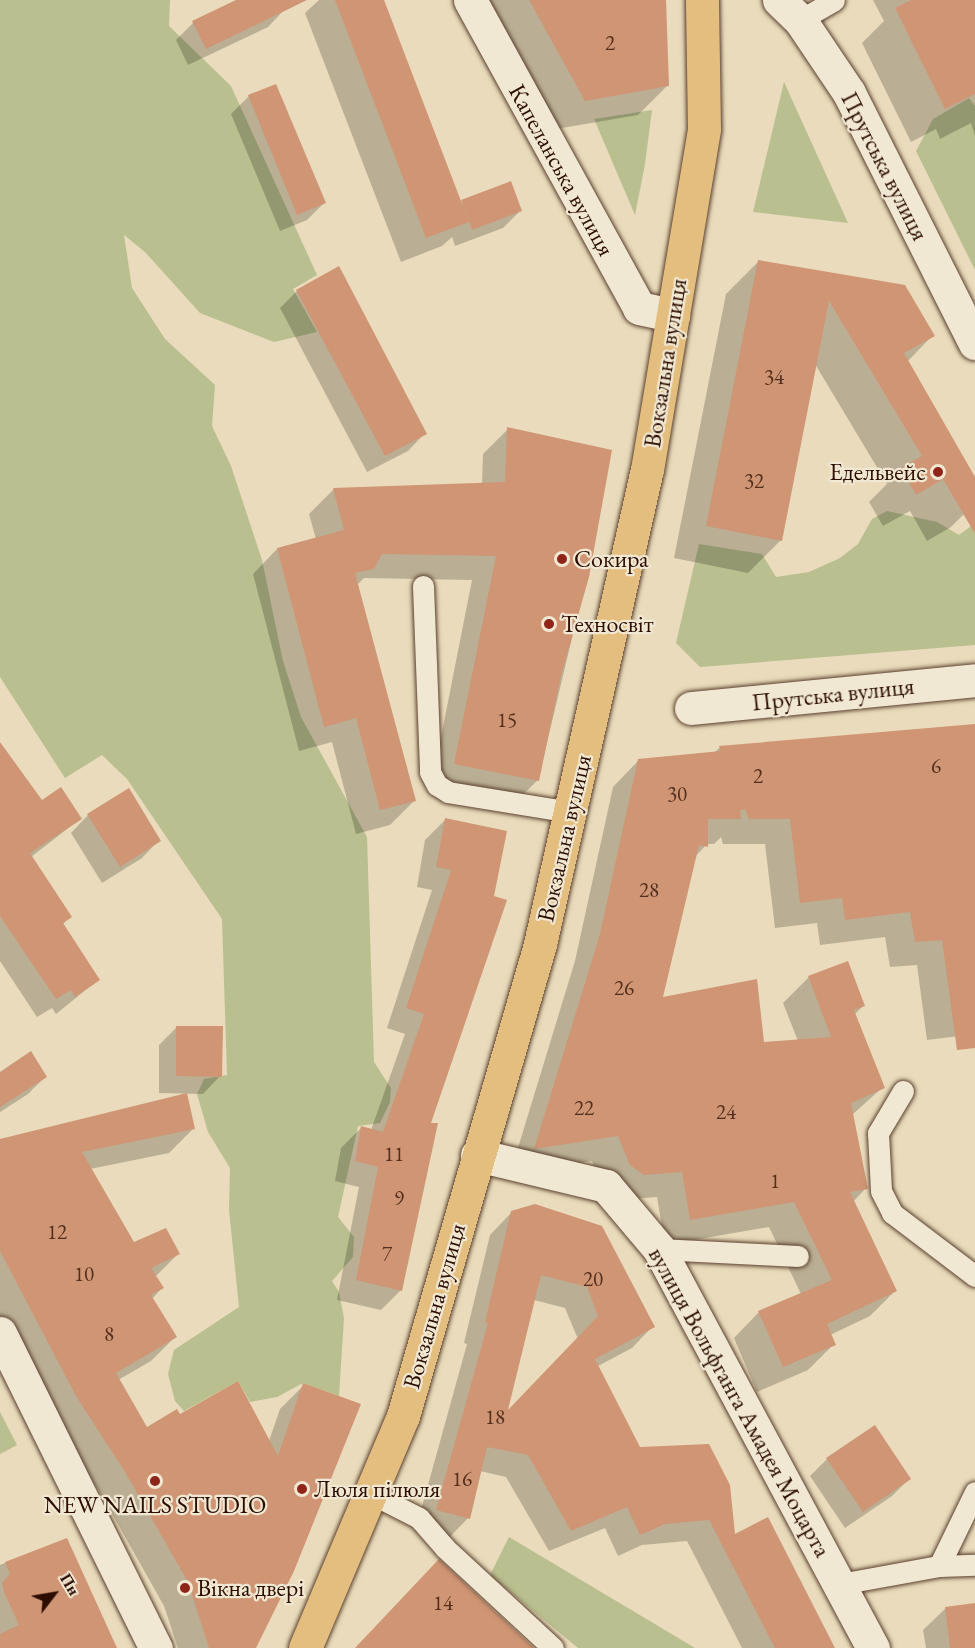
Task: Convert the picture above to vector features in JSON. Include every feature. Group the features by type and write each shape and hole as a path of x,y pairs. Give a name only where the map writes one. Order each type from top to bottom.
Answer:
{"main road":[{"name":"Вокзальна вулиця","path":"305,1648 403,1416 540,944 647,470 704,129 702,0"}],"street":[{"name":"Капеланська вулиця","path":"470,0 639,308 673,315"},
{"name":"Прутська вулиця","path":"790,10 849,93 975,343"},
{"name":"Прутська вулиця","path":"691,708 975,680"},
{"name":"вулиця Вольфганга Амадея Моцарта","path":"477,1155 606,1186 659,1249 873,1648"},
{"path":"0,1333 156,1648"}],"lane":[{"path":"790,10 834,0"},
{"path":"423,586 430,772 437,785 448,792 570,812"},
{"path":"903,1091 878,1133 881,1191 892,1213 975,1276"},
{"path":"659,1249 798,1256"},
{"path":"939,1566 975,1492"},
{"path":"370,1493 419,1518 445,1548 553,1648"},
{"path":"840,1584 939,1566 975,1565"}],"green space":[{"path":"0,0 170,0 169,26 231,86 317,275 293,289 317,332 274,342 200,313 145,252 124,235 132,288 165,339 215,385 212,426 231,466 262,560 283,661 301,717 367,837 374,1062 391,1088 390,1102 380,1123 358,1126 338,1217 354,1237 353,1257 332,1281 339,1292 344,1318 339,1396 303,1383 277,1397 250,1402 238,1381 184,1411 175,1401 168,1374 174,1350 239,1307 229,1210 230,1168 208,1132 197,1094 204,1079 227,1075 222,919 127,779 102,755 65,778 0,677"},
{"path":"784,82 848,223 753,212"},
{"path":"969,98 975,106 975,270 916,151 933,119"},
{"path":"652,110 645,164 635,215 594,119"},
{"path":"887,511 937,522 959,535 975,523 975,645 700,667 676,643 699,544 762,554 776,577 809,572 840,558 858,544 872,519"},
{"path":"0,1412 17,1445 0,1454"},
{"path":"509,1537 695,1648 578,1648 490,1575"}],"building":[{"path":"236,0 307,0 206,49 192,21"},
{"path":"335,0 384,0 469,222 426,238"},
{"path":"529,0 666,0 669,86 585,101"},
{"path":"911,0 975,0 975,94 945,109 895,8"},
{"path":"276,84 326,203 297,215 248,95"},
{"path":"511,181 522,211 472,230 461,200"},
{"path":"758,260 905,285 935,336 904,353 975,477 975,534 943,479 916,495 901,468 922,456 829,301 782,541 706,526"},
{"path":"339,266 427,434 385,456 296,290"},
{"path":"507,427 612,450 589,577 561,676 539,781 454,764 496,556 382,554 374,569 355,573 416,801 380,810 356,718 324,727 277,548 344,530 333,488 505,482"},
{"path":"975,724 975,1048 957,1050 942,940 915,942 910,912 845,920 842,898 800,903 790,819 749,819 745,809 740,810 741,819 708,819 708,847 699,845 663,997 757,979 764,1042 831,1037 808,976 848,961 865,1006 854,1010 885,1088 851,1103 868,1189 850,1192 897,1291 827,1324 836,1345 783,1367 758,1311 832,1280 794,1202 690,1220 682,1172 644,1175 630,1165 618,1136 534,1149 600,934 638,759 721,751 719,746"},
{"path":"0,742 42,800 61,787 82,819 30,853 72,917 63,923 100,980 75,997 71,990 56,999 0,916"},
{"path":"129,788 161,841 120,867 87,814"},
{"path":"445,818 507,831 494,896 507,900 431,1123 438,1123 402,1291 356,1280 378,1167 355,1161 361,1126 383,1132 424,1014 406,1008 451,870 436,867"},
{"path":"176,1026 223,1026 222,1077 176,1076"},
{"path":"31,1051 47,1077 0,1107 0,1072"},
{"path":"187,1093 195,1129 82,1152 134,1242 166,1228 180,1254 151,1268 164,1288 151,1295 177,1337 116,1373 147,1427 177,1409 180,1414 238,1381 278,1456 303,1383 361,1404 294,1571 256,1648 209,1648 188,1582 125,1472 76,1396 0,1251 0,1139"},
{"path":"535,1204 602,1226 655,1327 595,1359 640,1447 709,1444 730,1485 735,1534 768,1517 835,1648 775,1648 709,1520 665,1524 640,1535 627,1507 571,1531 528,1455 487,1447 470,1519 436,1510 488,1323 485,1322 511,1211","holes":["541,1275 587,1287 598,1316 508,1410"]},
{"path":"875,1425 911,1479 863,1512 826,1458"},
{"path":"67,1538 117,1648 0,1648 0,1634 19,1625 2,1583 10,1574 5,1562"},
{"path":"439,1559 534,1648 355,1648"},
{"path":"975,1603 975,1648 950,1648 945,1607"}],"place":[{"name":"Едельвейс","path":"938,472"},
{"name":"Сокира","path":"562,559"},
{"name":"Техносвіт","path":"549,624"},
{"name":"NEW NAILS STUDIO","path":"155,1481"},
{"name":"Люля пілюля","path":"302,1489"},
{"name":"Вікна двері","path":"185,1588"}]}
